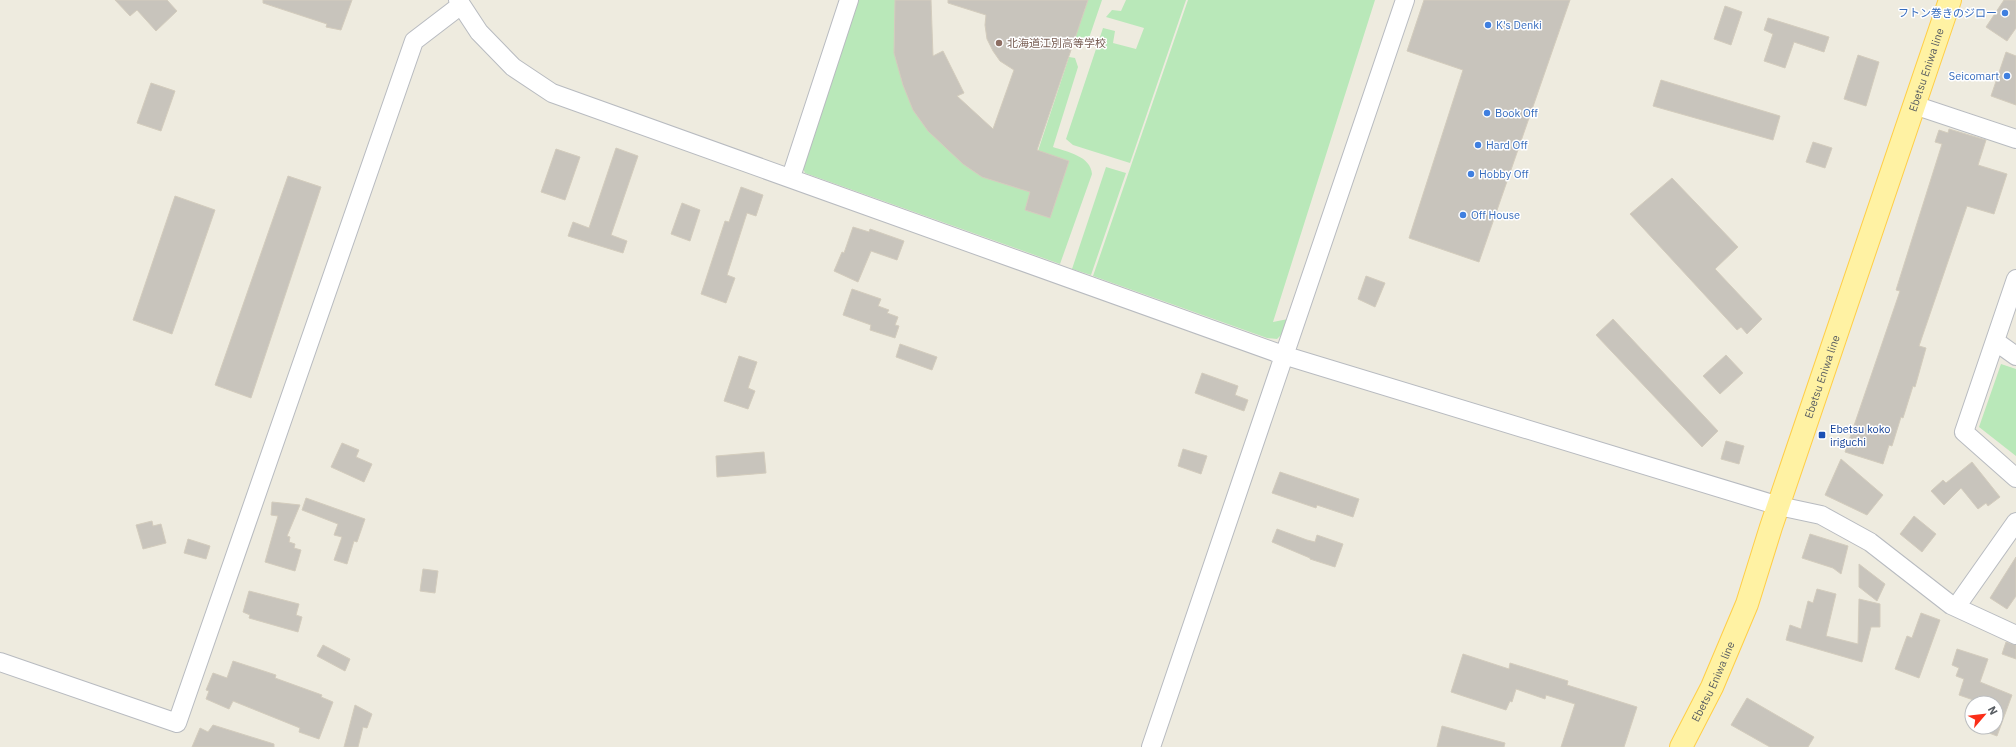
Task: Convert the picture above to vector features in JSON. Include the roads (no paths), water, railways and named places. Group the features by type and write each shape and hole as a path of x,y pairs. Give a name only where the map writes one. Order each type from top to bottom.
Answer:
{"main road":[{"name":"Ebetsu Eniwa line","path":"1681,747 1712,687 1741,618 1950,0"}],"street":[{"path":"791,177 849,0"},
{"path":"1150,747 1405,0"},
{"path":"0,662 177,723 414,42 460,2 479,32 512,67 552,93 791,177 1284,355 1779,506 1821,515 1870,542 1956,608 2016,635"},
{"path":"1914,105 2016,139"},
{"path":"2016,279 1964,432 2016,478"},
{"path":"1995,341 2016,356"},
{"path":"1956,608 2016,522"}],"place":[{"name":"フトン巻きのジロー","path":"2005,13"},
{"name":"K's Denki","path":"1488,25"},
{"name":"北海道江別高等学校","path":"999,43"},
{"name":"Seicomart","path":"2007,76"},
{"name":"Book Off","path":"1487,113"},
{"name":"Hard Off","path":"1478,145"},
{"name":"Hobby Off","path":"1471,174"},
{"name":"Off House","path":"1463,215"},
{"name":"Ebetsu koko iriguchi","path":"1822,435"}]}
